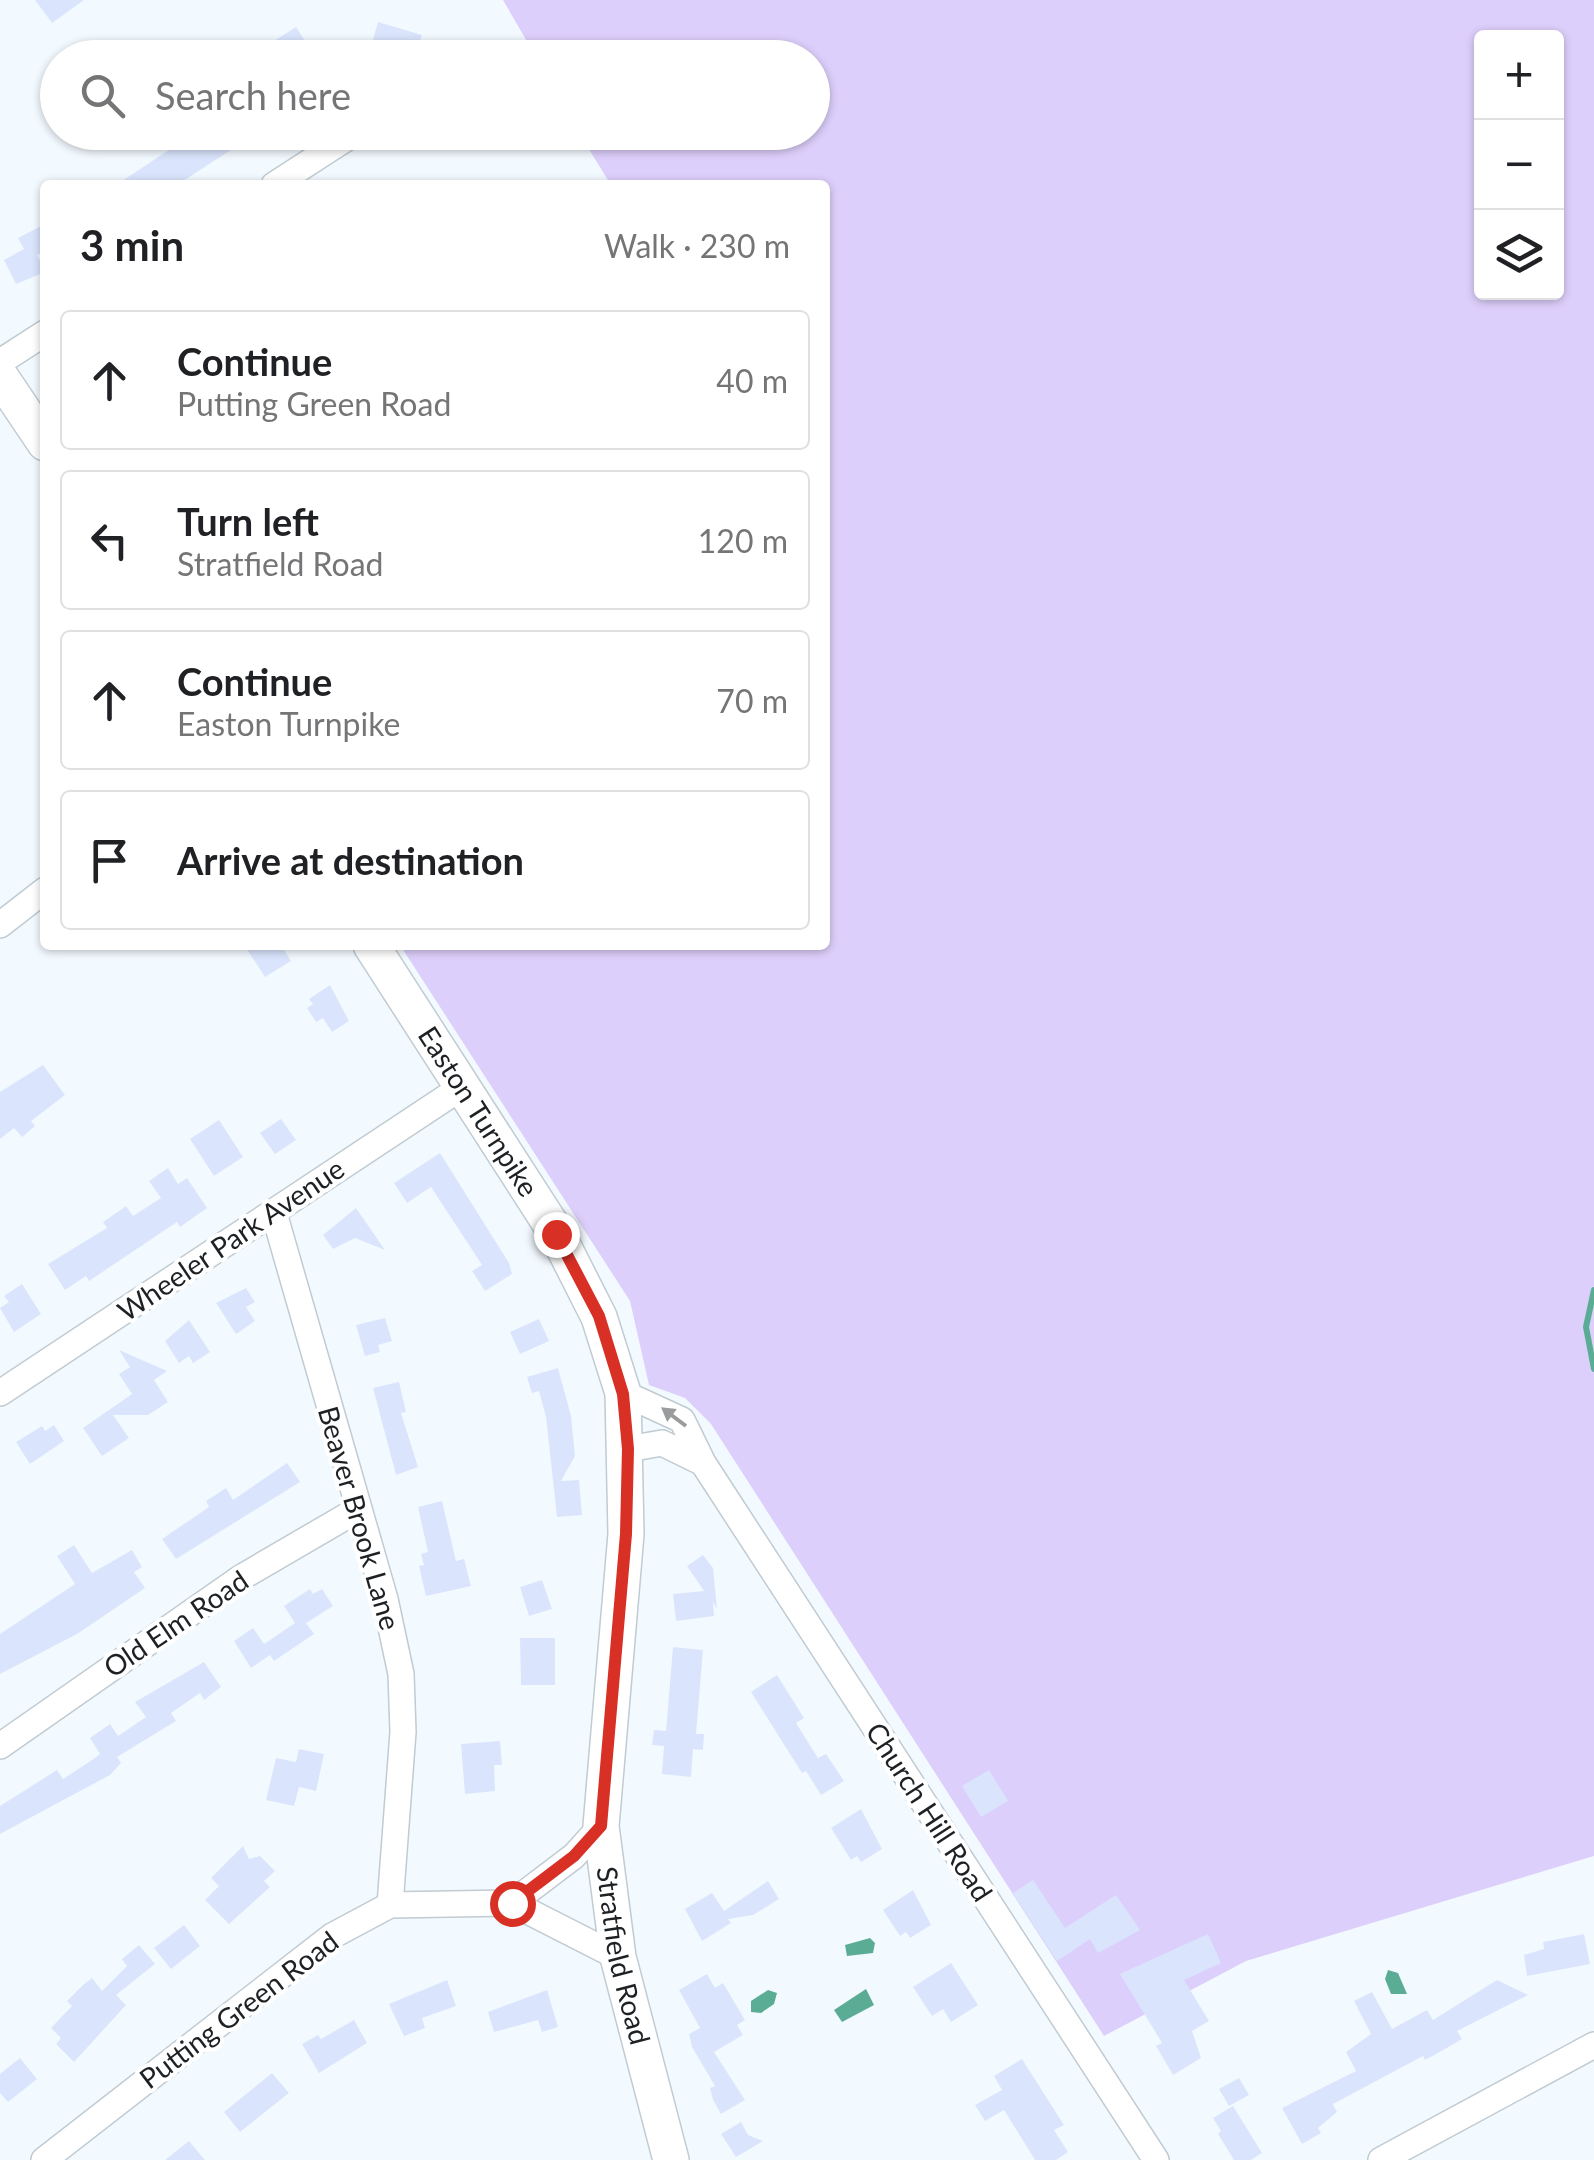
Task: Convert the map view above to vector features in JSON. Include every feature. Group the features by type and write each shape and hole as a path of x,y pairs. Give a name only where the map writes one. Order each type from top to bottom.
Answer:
{"main road":[{"path":"0,376 40,436"},
{"name":"Easton Turnpike","path":"375,950 556,1234 599,1316 623,1394 628,1449"},
{"name":"Stratfield Road","path":"628,1449 626,1534 601,1826 618,1957 671,2160"}],"street":[{"path":"282,180 328,150"},
{"path":"0,362 40,335"},
{"path":"0,925 40,894"},
{"name":"Wheeler Park Avenue","path":"0,1393 462,1087"},
{"name":"Beaver Brook Lane","path":"274,1213 356,1510 385,1599 401,1674 403,1732 390,1905"},
{"name":"Church Hill Road","path":"623,1394 682,1420 703,1463 1156,2160"},
{"path":"628,1449 662,1443 703,1463"},
{"name":"Old Elm Road","path":"0,1746 242,1578 356,1510"},
{"path":"512,1903 574,1856 601,1826"},
{"name":"Putting Green Road","path":"44,2160 332,1936 390,1905 512,1903 551,1919 618,1957"},
{"path":"1381,2160 1594,2045"}],"shaded area":[{"path":"503,0 1594,0 1594,1856 1246,1961 1104,2036 711,1424 685,1398 649,1385 630,1301 403,950 830,950 830,180 608,180 589,150 830,150 830,40 526,40"},
{"path":"870,1938 875,1943 873,1953 847,1956 845,1945"},
{"path":"1388,1970 1398,1973 1407,1994 1391,1994 1385,1979"},
{"path":"866,1989 874,2005 842,2022 834,2010"},
{"path":"768,1990 777,1993 774,2004 761,2013 751,2012 751,2001"}],"building":[{"path":"35,0 84,0 52,23"},
{"path":"378,22 422,35 420,40 373,40"},
{"path":"296,27 304,40 276,40"},
{"path":"169,150 231,150 185,180 124,180"},
{"path":"40,227 40,274 16,284 4,260 24,249 18,238"},
{"path":"247,950 284,950 291,961 265,977"},
{"path":"330,985 349,1021 332,1032 323,1018 316,1022 307,1008 313,1004 309,999"},
{"path":"43,1065 65,1095 31,1121 35,1126 22,1137 14,1128 0,1139 0,1092"},
{"path":"281,1119 296,1140 275,1154 260,1133"},
{"path":"219,1120 243,1157 214,1176 190,1139"},
{"path":"440,1153 509,1263 512,1274 485,1291 472,1271 482,1265 431,1187 407,1203 394,1183"},
{"path":"168,1168 178,1184 187,1178 207,1208 180,1227 177,1222 89,1281 86,1276 65,1290 48,1264 107,1228 103,1222 126,1206 133,1216 161,1198 149,1181"},
{"path":"356,1208 385,1250 355,1238 333,1249 323,1235"},
{"path":"22,1284 41,1314 14,1332 0,1308 9,1302 4,1296"},
{"path":"246,1288 255,1302 246,1307 255,1321 236,1334 216,1303"},
{"path":"385,1318 392,1341 378,1345 380,1352 365,1356 356,1325"},
{"path":"539,1319 549,1341 520,1354 510,1332"},
{"path":"189,1320 210,1352 193,1363 189,1356 179,1363 165,1341"},
{"path":"119,1350 167,1371 154,1380 168,1402 148,1415 113,1415 129,1438 102,1456 83,1428 132,1394 119,1374 130,1367"},
{"path":"558,1368 571,1416 575,1456 561,1481 579,1480 582,1515 557,1517 546,1417 539,1391 532,1393 527,1377"},
{"path":"399,1382 406,1412 401,1413 418,1467 396,1475 373,1388"},
{"path":"54,1425 64,1441 30,1464 16,1442 42,1426 45,1431"},
{"path":"287,1463 300,1482 176,1559 162,1539 209,1507 206,1501 226,1488 233,1500"},
{"path":"442,1501 456,1561 464,1559 471,1586 426,1596 419,1566 424,1565 421,1554 428,1552 418,1507"},
{"path":"74,1545 92,1573 132,1550 142,1567 134,1572 145,1588 77,1634 0,1674 0,1634 75,1584 57,1556"},
{"path":"703,1555 713,1568 717,1609 713,1602 714,1616 676,1621 673,1594 704,1591 687,1566"},
{"path":"542,1580 552,1609 529,1616 520,1587"},
{"path":"310,1589 313,1594 322,1589 333,1606 306,1623 314,1634 274,1661 270,1655 251,1668 234,1641 253,1628 264,1644 295,1623 284,1606"},
{"path":"520,1638 555,1638 555,1685 521,1685"},
{"path":"673,1647 703,1650 696,1734 704,1734 703,1750 693,1749 691,1777 662,1774 664,1746 652,1745 654,1730 666,1731"},
{"path":"204,1662 221,1687 204,1700 200,1693 171,1713 176,1721 117,1757 121,1763 110,1775 0,1834 0,1806 57,1770 63,1779 92,1760 100,1754 90,1738 110,1724 118,1736 146,1717 135,1702"},
{"path":"777,1675 804,1718 796,1723 818,1758 826,1754 844,1781 821,1795 806,1771 802,1773 751,1692"},
{"path":"500,1741 502,1765 494,1765 495,1791 465,1794 461,1744"},
{"path":"299,1749 324,1754 316,1791 299,1787 294,1806 266,1800 276,1758 296,1762"},
{"path":"989,1770 1008,1801 981,1817 962,1786"},
{"path":"861,1809 882,1849 861,1862 857,1856 851,1860 831,1828"},
{"path":"243,1846 249,1859 260,1856 275,1871 264,1881 270,1887 229,1924 205,1900 219,1886 211,1878"},
{"path":"1033,1880 1065,1928 1116,1895 1140,1930 1098,1953 1090,1939 1057,1961 1013,1893"},
{"path":"768,1881 779,1899 753,1915 728,1919 731,1923 702,1941 685,1909 712,1893 724,1911"},
{"path":"913,1890 931,1925 910,1938 906,1932 900,1936 883,1910"},
{"path":"184,1925 200,1946 171,1969 154,1948"},
{"path":"1208,1934 1221,1963 1184,1980 1209,2021 1192,2031 1201,2058 1173,2075 1156,2046 1162,2043 1120,1974"},
{"path":"1584,1934 1590,1964 1527,1976 1524,1955 1544,1949 1543,1942"},
{"path":"139,1945 155,1964 116,1995 126,2005 74,2062 56,2044 61,2038 51,2028 72,2006 67,2001 83,1985 92,1978 102,1991 127,1966 122,1959"},
{"path":"951,1963 978,2005 951,2022 943,2009 932,2016 913,1987"},
{"path":"707,1974 715,1988 723,1983 745,2020 737,2025 743,2035 714,2052 745,2100 721,2114 710,2088 715,2086 692,2047 689,2034 700,2028 679,1990"},
{"path":"447,1980 456,2006 422,2018 425,2028 404,2036 389,2004"},
{"path":"1497,1980 1528,1995 1457,2031 1462,2039 1445,2049 1425,2060 1423,2056 1333,2104 1337,2112 1318,2128 1321,2133 1302,2144 1282,2108 1356,2071 1346,2052 1371,2034 1354,2001 1372,1992 1392,2029 1427,2010 1433,2020"},
{"path":"547,1990 558,2027 542,2032 538,2020 494,2032 488,2012"},
{"path":"354,2020 367,2043 319,2073 302,2044 318,2035 321,2039"},
{"path":"20,2058 37,2079 8,2102 0,2093 0,2074"},
{"path":"1022,2059 1064,2125 1054,2130 1068,2152 1056,2160 1035,2160 1004,2110 985,2121 975,2105 1002,2090 994,2076"},
{"path":"272,2073 289,2093 240,2132 224,2112"},
{"path":"1239,2078 1249,2095 1229,2106 1219,2089"},
{"path":"1233,2106 1262,2153 1251,2160 1234,2160 1218,2134 1221,2131 1213,2118"},
{"path":"741,2122 748,2135 763,2141 736,2157 721,2134"},
{"path":"189,2141 205,2160 165,2160"}],"waterway":[{"path":"1594,1290 1586,1327 1594,1369"}],"route":[{"path":"512,1903 574,1856 601,1826 626,1534 628,1449 623,1394 599,1316 556,1234"}]}
